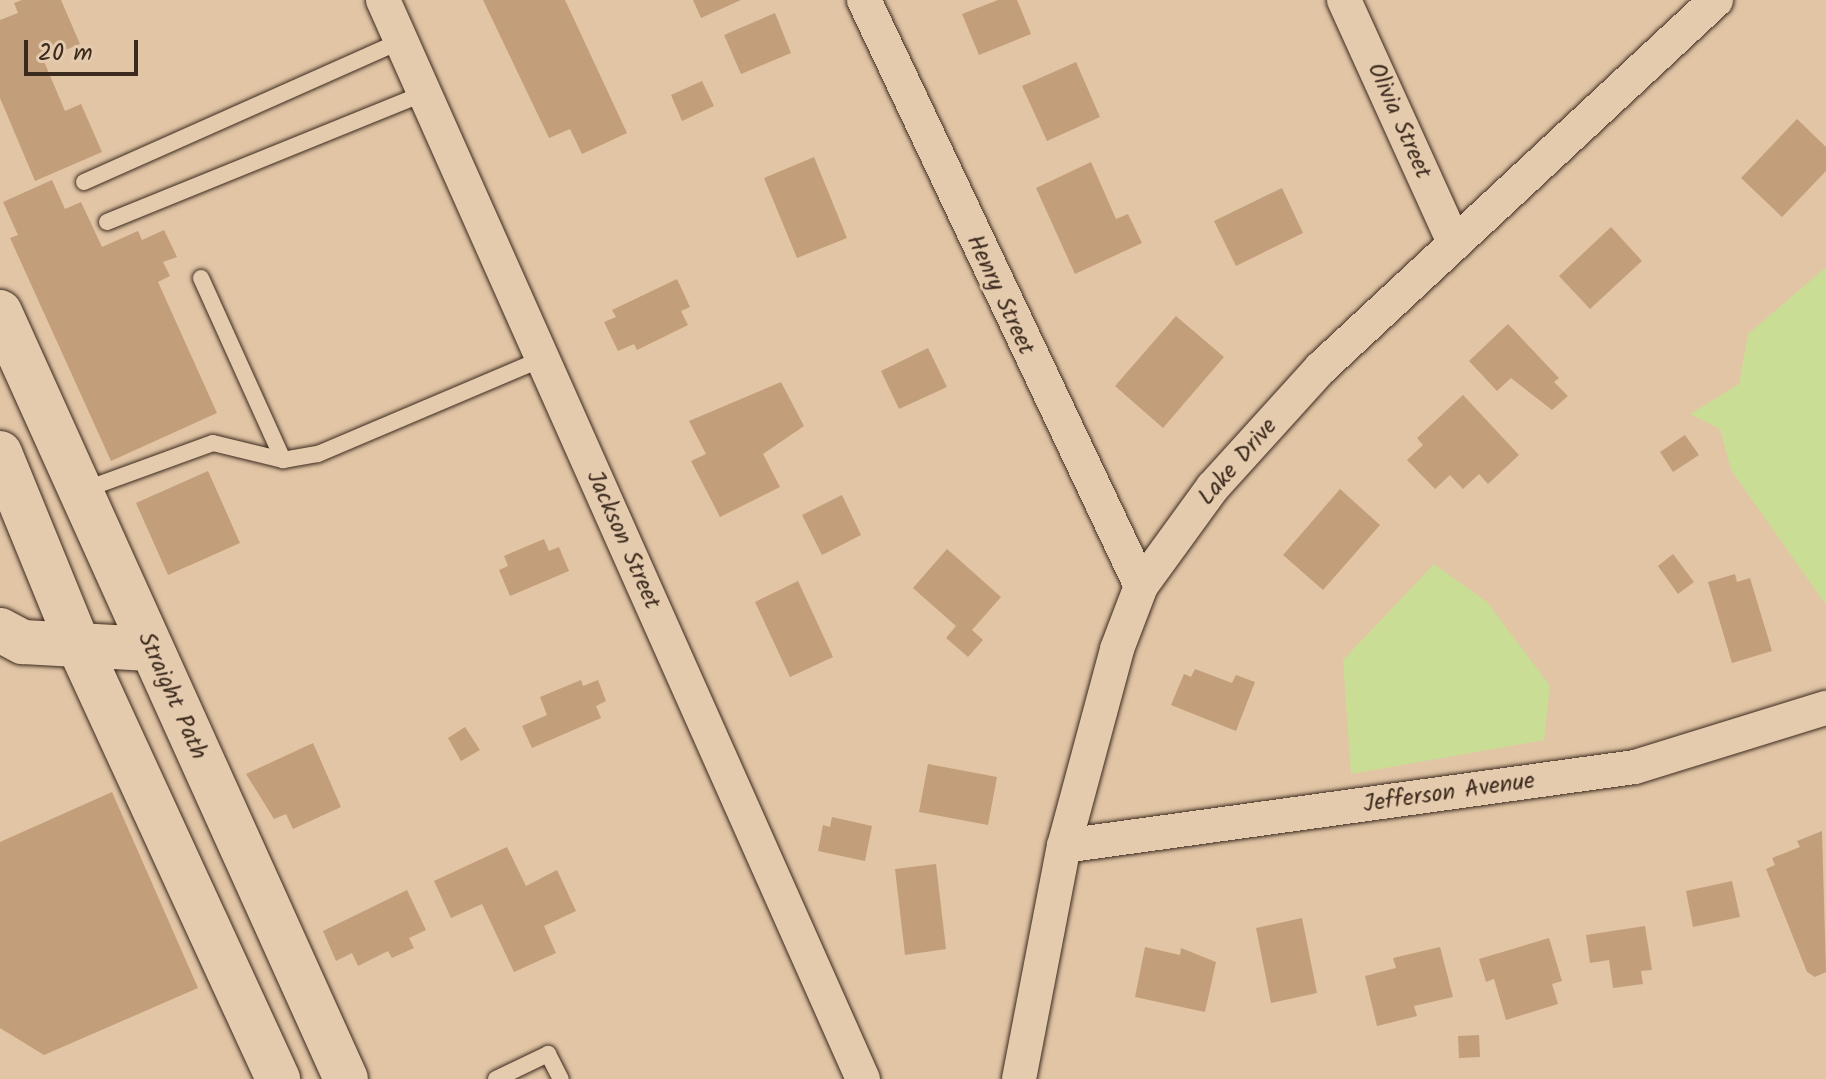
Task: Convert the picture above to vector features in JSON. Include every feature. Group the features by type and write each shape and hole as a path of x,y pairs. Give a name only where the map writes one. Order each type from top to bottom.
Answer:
{"main road":[{"name":"Straight Path","path":"0,312 346,1079"},
{"path":"0,453 78,644 278,1079"},
{"path":"0,630 23,642 150,649"}],"street":[{"name":"Jackson Street","path":"383,0 863,1079"},
{"name":"Henry Street","path":"864,0 1141,586"},
{"name":"Olivia Street","path":"1344,0 1454,242"},
{"name":"Lake Drive","path":"1019,1079 1064,846 1117,649 1141,586 1242,454 1321,368 1716,0"},
{"name":"Jefferson Avenue","path":"1064,846 1635,767 1826,708"}],"lane":[{"path":"84,182 401,41"},
{"path":"107,222 424,93"},
{"path":"201,278 283,460"},
{"path":"80,491 213,443 283,460 318,454 542,359"},
{"path":"496,1079 548,1054 561,1079"}],"green space":[{"path":"1826,267 1826,605 1731,470 1720,429 1690,414 1739,384 1748,334"},
{"path":"1434,564 1487,602 1550,686 1544,740 1351,774 1343,660"}],"building":[{"path":"22,0 61,0 80,44 43,59 65,111 81,104 102,152 35,181 0,98 0,20 18,13 14,3"},
{"path":"483,0 565,0 627,133 582,154 570,129 549,138"},
{"path":"693,0 741,0 701,18"},
{"path":"998,0 1017,0 1031,34 979,55 962,14"},
{"path":"775,13 791,53 741,74 724,35"},
{"path":"1076,62 1100,117 1047,141 1022,86"},
{"path":"702,81 714,106 682,121 671,95"},
{"path":"1797,119 1826,147 1826,171 1782,217 1741,178"},
{"path":"814,157 847,238 797,258 764,178"},
{"path":"1091,162 1116,219 1128,214 1142,243 1075,274 1036,188"},
{"path":"52,180 65,209 81,202 102,247 138,231 142,240 164,230 177,257 163,262 170,276 158,282 217,413 111,461 10,238 18,235 3,202"},
{"path":"1282,188 1303,233 1236,266 1214,221"},
{"path":"1611,227 1642,261 1590,309 1559,276"},
{"path":"677,279 690,307 681,311 688,325 637,350 634,344 618,351 604,322 616,317 612,310"},
{"path":"1176,316 1224,357 1163,428 1115,386"},
{"path":"1508,324 1559,378 1554,382 1568,396 1552,410 1511,378 1497,391 1469,361"},
{"path":"928,348 947,387 899,409 881,371"},
{"path":"781,382 804,426 763,454 780,487 720,517 691,461 706,454 689,421"},
{"path":"1463,395 1519,455 1488,484 1479,474 1463,489 1450,475 1435,489 1407,460 1423,445 1417,438"},
{"path":"1685,435 1699,455 1673,472 1660,452"},
{"path":"208,471 240,543 168,575 136,503"},
{"path":"1340,489 1380,525 1323,590 1283,555"},
{"path":"842,495 861,535 822,555 802,515"},
{"path":"544,539 549,551 559,547 569,571 510,596 499,570 508,566 504,556"},
{"path":"947,549 1001,597 972,630 983,640 968,657 946,638 956,626 913,588"},
{"path":"1673,554 1694,582 1678,594 1658,566"},
{"path":"1735,574 1737,582 1750,578 1772,651 1732,663 1708,582"},
{"path":"798,581 833,657 790,677 755,602"},
{"path":"1195,669 1232,683 1236,675 1255,682 1236,731 1171,705 1184,674 1191,677"},
{"path":"581,680 583,686 598,680 606,701 596,706 601,718 532,748 522,726 547,715 540,697"},
{"path":"465,727 480,750 461,761 448,738"},
{"path":"313,743 341,807 293,829 286,814 274,819 246,774"},
{"path":"928,764 997,777 988,825 919,812"},
{"path":"112,792 198,988 44,1055 0,1028 0,842"},
{"path":"832,817 872,826 865,861 818,851 823,825 830,827"},
{"path":"1822,831 1826,972 1815,977 1807,972 1766,869 1775,865 1772,858 1800,847 1797,841"},
{"path":"507,847 526,886 557,870 576,911 544,926 556,953 514,972 482,904 451,918 434,881"},
{"path":"936,864 946,949 905,955 895,869"},
{"path":"1732,881 1740,917 1693,927 1686,891"},
{"path":"407,890 426,930 409,938 414,948 392,958 388,951 358,966 352,953 336,961 323,931"},
{"path":"1302,918 1317,993 1271,1003 1256,928"},
{"path":"1645,926 1652,970 1641,971 1643,984 1613,988 1609,960 1590,963 1586,935"},
{"path":"1549,938 1562,981 1552,984 1558,1004 1506,1020 1494,979 1486,982 1479,959"},
{"path":"1145,947 1180,955 1181,948 1216,962 1205,1012 1135,997"},
{"path":"1440,947 1453,997 1414,1006 1417,1016 1377,1026 1365,976 1396,968 1393,958"},
{"path":"1479,1035 1480,1057 1459,1058 1458,1036"}]}
